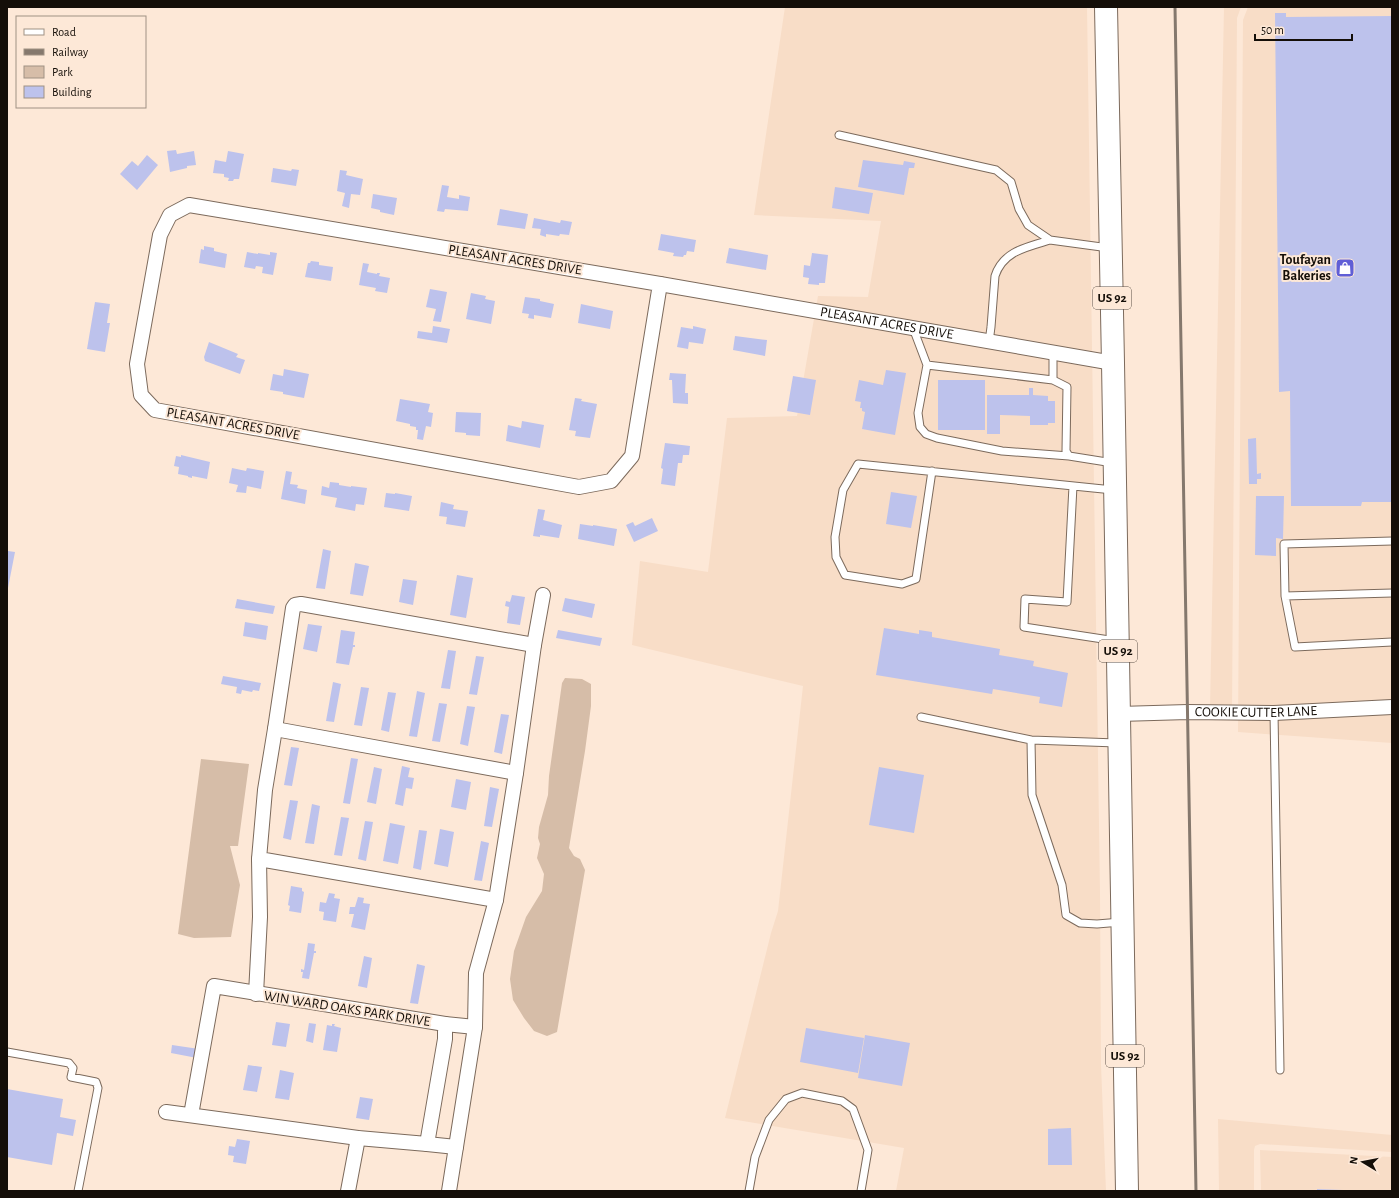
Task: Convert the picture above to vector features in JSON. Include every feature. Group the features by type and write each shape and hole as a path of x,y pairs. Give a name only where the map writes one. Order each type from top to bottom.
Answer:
{"main road":[{"name":"US 92","path":"1106,7 1127,1191"}],"street":[{"name":"PLEASANT ACRES DRIVE","path":"660,284 632,456 611,482 579,487 162,412 155,410 141,395 137,364 160,235 170,216 189,206 660,284 1113,363"},
{"path":"449,1191 475,1026 476,973 496,900 543,594"},
{"path":"256,994 260,917 259,859 265,790 293,608 295,605 301,604 534,645"},
{"name":"COOKIE CUTTER LANE","path":"1119,714 1188,712 1274,714 1392,707"},
{"path":"275,729 516,773"},
{"path":"259,859 496,900"},
{"name":"WIN WARD OAKS PARK DRIVE","path":"191,1115 214,986 445,1024 445,1039 427,1144"},
{"path":"445,1024 475,1026"},
{"path":"166,1112 358,1138 456,1147"},
{"path":"348,1191 358,1138"}],"lane":[{"path":"839,135 996,170 1011,182 1019,209 1028,225 1050,240"},
{"path":"989,342 992,327 995,276 997,269 1009,255 1028,246 1050,240 1111,249"},
{"path":"914,328 927,365 918,413 920,427 926,434 937,438 1002,450 1069,456 1115,463"},
{"path":"1053,353 1053,380"},
{"path":"927,365 1053,380 1066,387 1066,451 1069,456"},
{"path":"932,471 916,579 902,584 845,575 836,557 835,537 843,490 858,464 932,471 1115,491"},
{"path":"1073,486 1067,602 1025,599 1024,627 1118,641"},
{"path":"1392,541 1284,544 1285,596 1295,646 1392,642"},
{"path":"1285,596 1392,593"},
{"path":"1274,714 1280,1070"},
{"path":"921,717 1031,740 1120,743"},
{"path":"1031,740 1032,795 1062,884 1066,915 1080,923 1097,924 1123,922"},
{"path":"7,1052 69,1063 73,1068 71,1077 96,1082 98,1088 78,1191"},
{"path":"749,1191 755,1157 769,1120 786,1099 802,1093 842,1101 854,1109 868,1150 861,1191"}],"shaded area":[{"path":"785,7 1087,7 1100,893 1101,1065 1106,1191 896,1191 904,1148 725,1118 771,933 778,911 803,686 632,645 640,561 708,572 727,418 797,416 818,296 868,297 881,221 754,215"},
{"path":"1224,7 1241,7 1237,18 1232,712 1210,709"},
{"path":"1248,7 1392,7 1392,743 1238,732 1243,20"},
{"path":"1218,1119 1392,1135 1392,1152 1260,1144 1255,1146 1254,1150 1254,1191 1219,1191"},
{"path":"1260,1150 1392,1157 1392,1191 1261,1191"}],"green space":[{"path":"565,678 582,679 591,684 591,706 585,751 569,848 574,856 580,859 585,870 557,1032 547,1036 534,1031 524,1018 513,1000 510,979 514,951 526,917 542,891 544,874 537,858 540,844 538,838 539,827 548,795 549,776 562,683"},
{"path":"201,759 249,764 238,846 230,846 240,885 231,937 194,938 178,934"}],"building":[{"path":"1275,13 1286,13 1286,17 1392,16 1392,502 1362,502 1361,506 1291,506 1290,391 1279,392"},
{"path":"176,150 177,154 194,151 196,165 187,166 187,168 170,172 167,151"},
{"path":"228,151 244,154 239,179 234,179 233,181 228,181 229,178 224,177 224,174 213,173 215,160 226,162"},
{"path":"147,155 158,165 137,190 120,174 132,161 138,166"},
{"path":"863,160 903,165 904,161 915,163 914,168 909,168 904,195 858,187"},
{"path":"273,168 291,171 292,169 299,170 296,186 271,182"},
{"path":"340,170 347,171 346,175 363,179 360,195 351,194 349,208 342,206 345,193 337,191"},
{"path":"442,185 449,186 447,197 459,199 459,195 470,197 468,211 445,209 444,212 437,211"},
{"path":"835,187 873,193 869,214 832,208"},
{"path":"373,194 397,198 394,215 380,212 380,210 371,208"},
{"path":"500,209 528,214 525,229 497,225"},
{"path":"534,218 560,223 561,220 572,222 569,235 560,234 559,236 546,234 546,237 540,235 541,229 532,228"},
{"path":"661,234 696,240 694,252 687,251 686,255 683,257 673,256 674,253 658,250"},
{"path":"204,246 214,248 214,251 227,254 225,268 199,263 201,249 204,250"},
{"path":"729,248 768,255 766,270 726,263"},
{"path":"247,252 270,255 270,252 277,253 273,275 262,273 263,267 256,266 255,269 244,267"},
{"path":"812,253 828,255 825,283 819,283 819,285 808,284 809,278 803,277 804,265 810,266"},
{"path":"311,261 319,262 319,265 333,267 331,281 305,277 308,263"},
{"path":"363,263 369,264 367,272 377,274 380,273 379,276 390,278 387,293 375,291 376,288 359,285"},
{"path":"430,289 447,292 441,322 433,321 436,309 426,307"},
{"path":"471,293 486,296 485,299 495,301 491,324 466,319"},
{"path":"525,297 540,299 540,301 554,304 551,318 534,315 534,319 528,318 529,314 522,313"},
{"path":"95,302 110,304 107,323 110,323 105,352 87,349"},
{"path":"581,304 613,311 610,329 578,323"},
{"path":"433,326 450,329 447,343 417,338 418,331 432,333"},
{"path":"693,326 706,329 703,344 689,342 688,349 677,347 681,327 693,329"},
{"path":"735,336 767,340 765,356 733,350"},
{"path":"209,342 238,354 236,357 245,360 240,374 205,361 204,357"},
{"path":"284,369 309,374 304,398 270,390 273,374 283,376"},
{"path":"886,370 906,373 895,435 862,429 865,412 862,411 862,408 860,408 861,402 855,401 859,380 883,385"},
{"path":"670,373 686,374 685,393 688,393 688,404 673,403 672,380 669,380"},
{"path":"793,376 816,380 810,415 787,411"},
{"path":"938,380 985,380 985,430 938,430"},
{"path":"1029,388 1033,388 1033,395 1048,396 1048,401 1055,401 1055,423 1048,423 1048,425 1030,425 1030,416 1000,415 1000,434 987,434 987,395 1029,395"},
{"path":"575,398 582,399 581,401 597,404 590,438 575,436 576,431 569,430"},
{"path":"400,399 430,404 428,412 433,413 431,427 426,426 423,440 417,439 418,430 416,430 416,427 396,421"},
{"path":"456,412 481,413 480,436 466,435 466,433 455,432"},
{"path":"522,421 544,425 540,448 506,441 508,425 521,428"},
{"path":"1256,438 1257,474 1261,473 1261,479 1257,479 1257,484 1249,484 1248,439"},
{"path":"665,443 690,446 689,455 683,455 682,463 678,463 675,486 661,484 663,469 661,468"},
{"path":"181,455 210,462 207,479 192,476 192,478 178,474 179,467 174,466 176,456 181,457"},
{"path":"232,468 246,471 247,468 264,471 261,489 247,486 246,493 236,492 238,485 229,483"},
{"path":"286,471 292,472 290,484 298,485 297,488 307,490 305,504 281,499"},
{"path":"330,482 351,487 367,488 364,505 356,504 355,511 335,507 337,498 321,495 322,486 329,488"},
{"path":"891,492 917,496 911,528 886,524"},
{"path":"386,493 412,496 409,511 384,507"},
{"path":"1256,496 1284,496 1283,539 1276,538 1276,556 1255,555"},
{"path":"441,502 454,505 453,509 468,511 465,527 446,524 447,517 439,516"},
{"path":"538,509 545,510 543,520 562,525 559,538 540,535 540,537 533,536"},
{"path":"652,518 658,531 634,542 626,525 633,522 635,526"},
{"path":"580,524 617,529 614,546 578,539"},
{"path":"323,549 331,551 325,589 316,588"},
{"path":"8,551 15,552 8,588 7,553"},
{"path":"355,563 369,566 363,596 350,594"},
{"path":"457,575 473,578 466,618 450,615"},
{"path":"403,579 417,581 413,605 399,602"},
{"path":"512,595 525,597 520,625 507,623 509,607 505,606 506,601 510,602"},
{"path":"565,598 595,604 592,618 562,611"},
{"path":"237,599 275,606 273,614 235,608"},
{"path":"245,622 268,626 266,640 243,636"},
{"path":"308,624 322,626 317,652 303,649"},
{"path":"884,628 919,634 919,630 932,632 932,637 1000,649 999,655 1034,661 1033,666 1068,673 1062,707 1039,703 1040,697 993,689 992,694 876,675"},
{"path":"341,630 355,632 353,645 355,645 355,647 353,647 349,665 336,663"},
{"path":"558,630 602,638 600,646 556,638"},
{"path":"448,650 456,651 450,689 441,688"},
{"path":"476,656 484,657 477,695 469,694"},
{"path":"223,676 261,683 259,691 253,690 252,692 242,690 241,694 236,693 237,687 221,684"},
{"path":"333,682 341,684 334,722 326,721"},
{"path":"361,687 369,688 362,726 354,725"},
{"path":"417,691 425,693 417,737 409,736"},
{"path":"388,692 396,693 389,732 381,730"},
{"path":"439,703 447,704 440,742 432,741"},
{"path":"467,706 475,707 468,746 460,744"},
{"path":"501,714 509,715 502,754 494,752"},
{"path":"291,747 299,748 292,786 284,785"},
{"path":"351,758 358,759 350,804 343,803"},
{"path":"402,766 410,768 408,777 414,778 412,789 406,788 403,806 395,804"},
{"path":"374,767 382,769 376,804 367,802"},
{"path":"879,767 924,775 914,833 869,825"},
{"path":"456,779 471,782 466,810 451,807"},
{"path":"490,787 499,789 492,827 484,826"},
{"path":"290,800 298,801 291,840 283,838"},
{"path":"312,804 320,806 314,844 305,843"},
{"path":"341,817 349,818 342,856 334,855"},
{"path":"365,821 373,822 366,861 358,859"},
{"path":"390,823 405,826 398,864 383,861"},
{"path":"440,829 454,832 448,867 434,864"},
{"path":"419,830 427,831 421,870 413,868"},
{"path":"481,841 489,843 482,881 474,880"},
{"path":"291,886 302,888 302,891 304,892 301,913 289,911 290,906 288,905"},
{"path":"329,893 335,894 334,898 340,899 336,922 323,920 324,912 319,911 320,902 326,903"},
{"path":"358,897 364,898 363,903 370,904 365,930 351,927 354,914 349,914 350,907 355,907"},
{"path":"308,943 315,944 314,951 316,951 316,953 314,953 309,979 302,978 303,972 301,972 301,969 304,970"},
{"path":"364,956 372,958 367,988 358,986"},
{"path":"417,964 425,966 418,1004 410,1003"},
{"path":"276,1022 290,1024 286,1047 272,1045"},
{"path":"309,1023 316,1024 313,1043 306,1041"},
{"path":"332,1024 335,1024 334,1026 341,1028 337,1052 323,1050 327,1025 332,1026"},
{"path":"806,1028 864,1038 858,1073 800,1062"},
{"path":"865,1035 910,1043 902,1086 858,1078"},
{"path":"172,1045 199,1049 197,1058 171,1053"},
{"path":"248,1065 262,1067 257,1092 243,1090"},
{"path":"280,1070 294,1073 289,1100 275,1098"},
{"path":"7,1089 63,1099 60,1117 76,1120 73,1136 57,1133 52,1165 7,1157"},
{"path":"360,1097 373,1099 369,1120 356,1118"},
{"path":"1071,1128 1072,1165 1048,1165 1048,1129"},
{"path":"237,1139 250,1141 246,1164 233,1162 234,1156 228,1155 229,1146 235,1147"},
{"path":"1317,1189 1343,1190 1343,1191 1317,1191"}],"railway":[{"path":"1175,7 1196,1191"}],"place":[{"name":"Toufayan Bakeries","path":"1345,268"}]}
